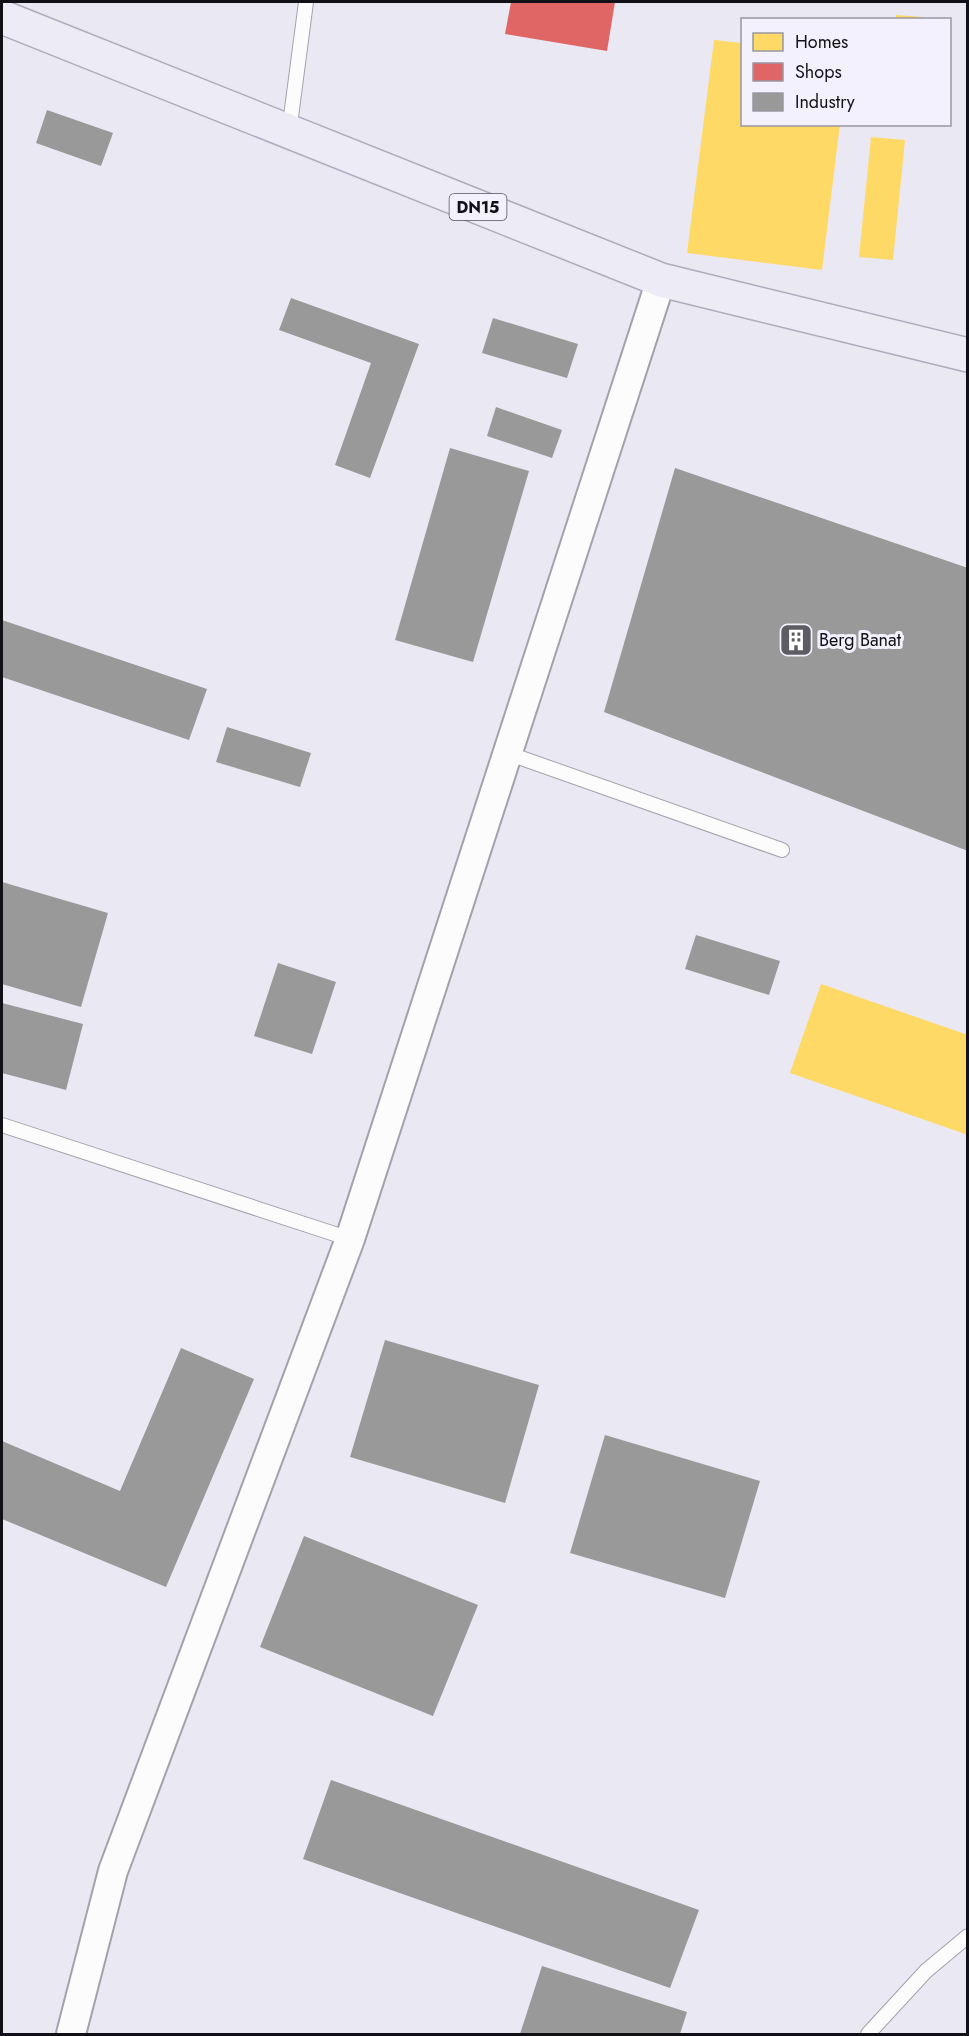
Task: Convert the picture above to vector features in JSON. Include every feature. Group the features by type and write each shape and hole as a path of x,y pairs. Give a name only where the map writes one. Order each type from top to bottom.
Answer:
{"main road":[{"name":"DN15","path":"2,17 661,280 968,355"}],"street":[{"path":"71,2034 113,1871 350,1239 661,280"}],"lane":[{"path":"289,132 306,2"},
{"path":"507,753 782,850"},
{"path":"2,1125 350,1239"},
{"path":"868,2034 926,1971 968,1936"}],"building: Homes":[{"path":"896,15 923,17 923,18 896,18"},
{"path":"714,40 741,43 741,126 840,126 822,270 687,253"},
{"path":"871,137 905,140 893,260 859,257"},
{"path":"821,984 968,1035 968,1135 790,1073"}],"building: Shops":[{"path":"511,2 615,2 607,51 505,34"}],"building: Industry":[{"path":"47,110 113,133 101,166 36,143"},
{"path":"291,298 419,344 370,478 335,465 371,363 279,330"},
{"path":"493,318 578,344 567,378 482,353"},
{"path":"496,407 562,430 552,458 487,436"},
{"path":"450,448 529,471 473,662 395,640"},
{"name":"Berg Banat","path":"675,468 968,568 968,851 604,712"},
{"path":"2,620 207,689 189,740 2,677"},
{"path":"227,727 311,753 300,787 216,762"},
{"path":"2,882 108,913 81,1007 2,984"},
{"path":"696,935 780,961 769,995 685,969"},
{"path":"278,963 336,982 312,1054 254,1036"},
{"path":"2,1003 83,1024 66,1090 2,1073"},
{"path":"385,1340 539,1385 505,1503 350,1457"},
{"path":"181,1348 254,1379 166,1587 2,1519 2,1441 120,1491"},
{"path":"605,1435 760,1481 725,1598 570,1553"},
{"path":"304,1536 478,1605 433,1716 260,1647"},
{"path":"331,1780 699,1910 670,1988 303,1859"},
{"path":"542,1966 687,2012 680,2034 520,2034"}],"place":[{"name":"Berg Banat","path":"796,640"}]}
